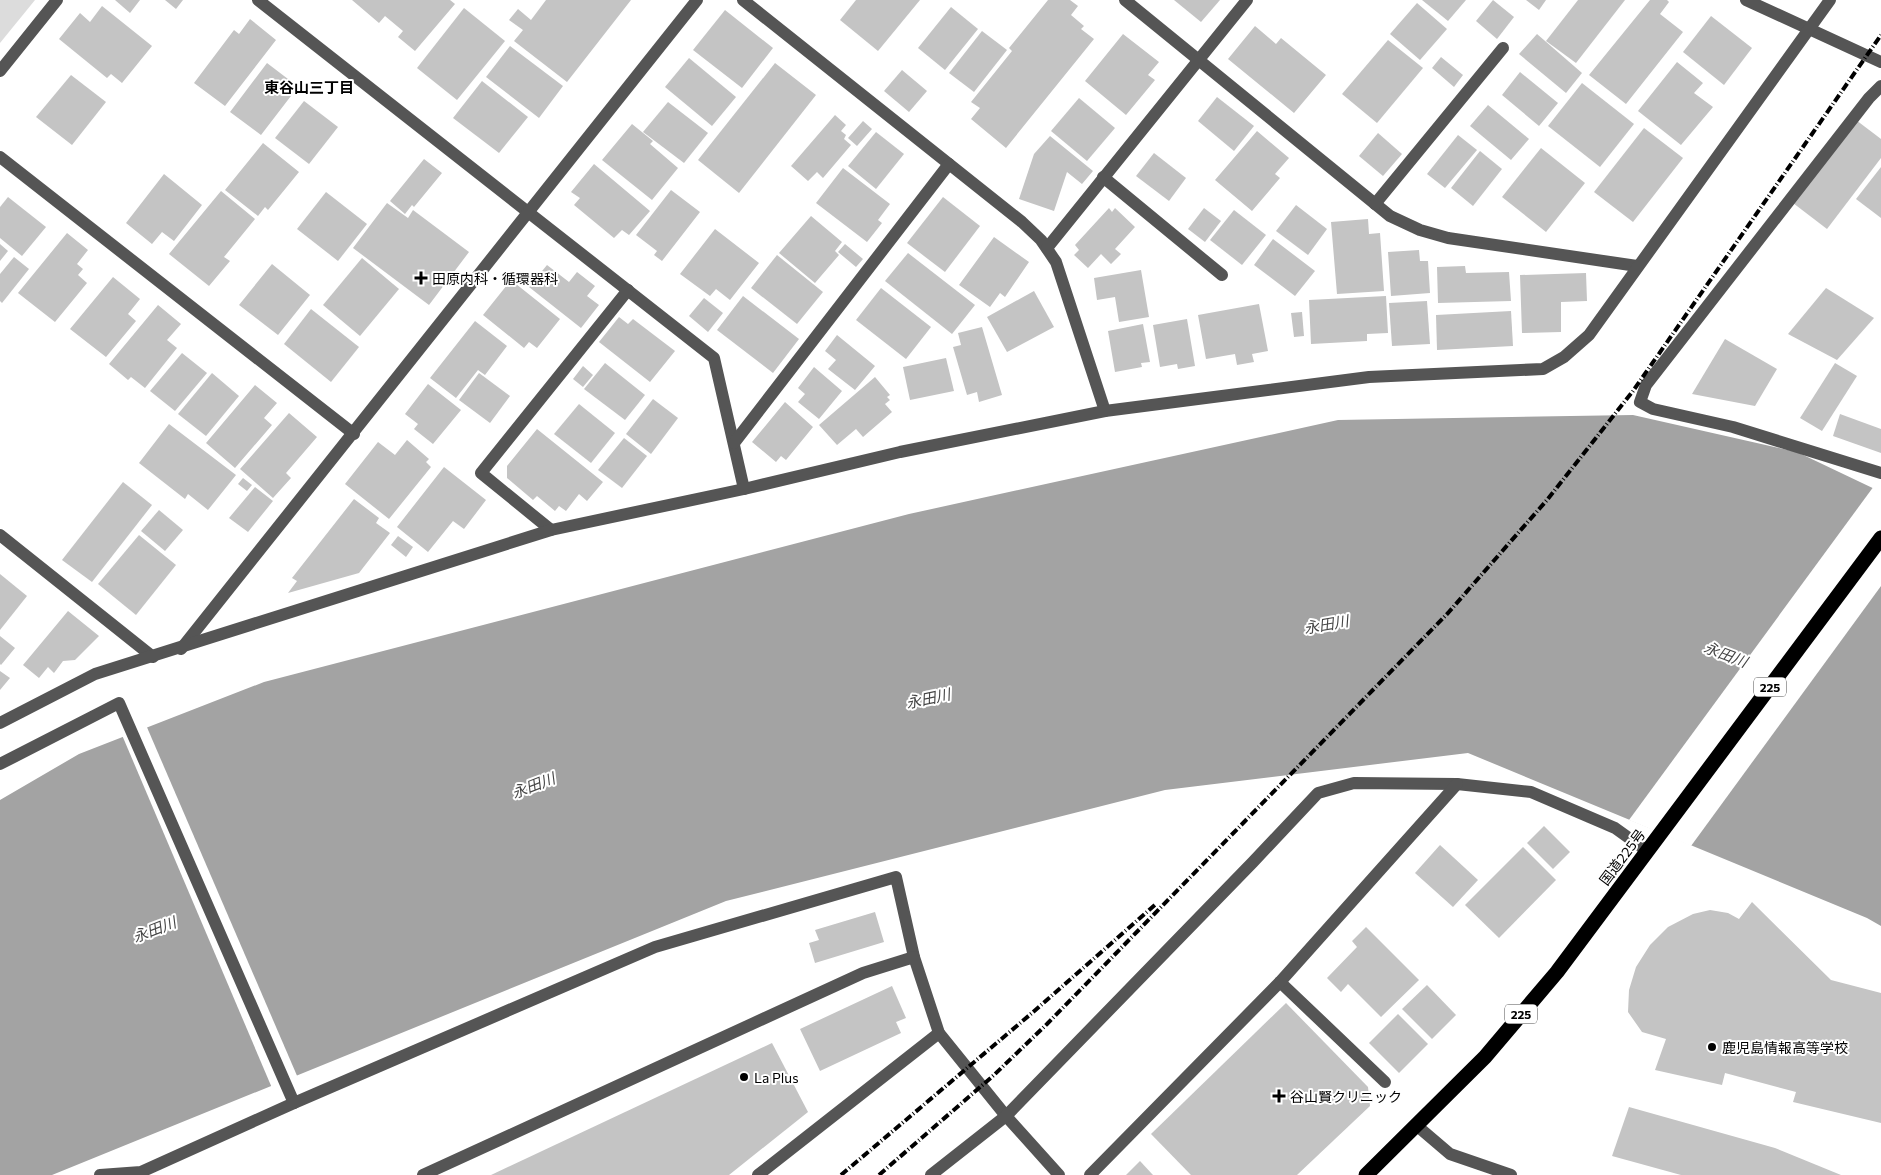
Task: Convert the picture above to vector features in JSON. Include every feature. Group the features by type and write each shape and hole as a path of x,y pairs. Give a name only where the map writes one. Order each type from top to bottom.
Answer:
{"highway":[{"name":"国道225号","path":"1366,1175 1485,1057 1545,986 1881,538"}],"street":[{"path":"0,71 57,0"},
{"path":"258,0 714,358 744,489"},
{"path":"181,648 354,434 697,0"},
{"path":"743,0 1022,222 1041,240 1056,262 1105,412"},
{"path":"1125,0 1390,216 1420,230 1448,238 1637,266"},
{"path":"1047,248 1247,0"},
{"path":"1746,0 1881,62"},
{"path":"0,723 96,674 551,530 744,489 900,452 1105,412 1369,377 1543,369 1564,357 1589,335 1830,0"},
{"path":"1375,204 1503,48"},
{"path":"1881,86 1868,98 1646,385 1640,402 1653,409 1733,427 1881,473"},
{"path":"0,157 354,434"},
{"path":"734,443 949,164"},
{"path":"1103,177 1222,275"},
{"path":"551,530 481,473 628,290"},
{"path":"0,535 153,657"},
{"path":"0,764 120,703 294,1102"},
{"path":"931,1175 1006,1116 1318,793 1354,783 1457,784 1531,792 1614,828 1647,851"},
{"path":"1090,1175 1280,982 1457,784"},
{"path":"100,1175 141,1173 294,1102 655,947 896,877 914,957 939,1033 1006,1116 1059,1175"},
{"path":"423,1175 863,973 914,957"},
{"path":"1280,982 1386,1082"},
{"path":"758,1175 939,1033"},
{"path":"1416,1125 1450,1154 1511,1175"}],"shaded area":[{"path":"0,0 35,0 0,43"}],"water":[{"name":"永田川","path":"1633,415 1797,452 1881,492 1881,926 1867,918 1468,753 1165,790 726,901 52,1175 0,1175 0,800 79,754 264,682 909,514 1338,420"}],"pier":[{"path":"1874,486 1881,489 1881,586 1691,846 1629,820"},
{"path":"146,725 298,1078 272,1088 122,735"}],"building":[{"path":"115,0 140,0 130,13"},
{"path":"165,0 183,0 176,9"},
{"path":"352,0 450,0 455,4 415,51 398,37 403,31 385,16 379,23"},
{"path":"546,0 631,0 567,82 514,41 523,30 509,20 518,9 531,20"},
{"path":"856,0 920,0 878,51 840,20"},
{"path":"1048,0 1070,0 1078,6 1071,15 1084,26 1081,29 1094,39 1006,148 971,119 980,108 971,102 1012,51 1009,48"},
{"path":"1174,0 1220,0 1201,22"},
{"path":"1422,0 1466,0 1448,21"},
{"path":"1493,0 1514,17 1497,39 1476,21"},
{"path":"1526,0 1546,0 1539,10"},
{"path":"1578,0 1625,0 1576,63 1546,41"},
{"path":"1650,0 1667,0 1669,2 1660,14 1683,32 1626,104 1589,75"},
{"path":"1417,3 1447,29 1420,60 1390,34"},
{"path":"102,6 152,46 122,83 111,74 107,78 59,39 80,13 90,22"},
{"path":"951,7 978,29 945,70 918,48"},
{"path":"464,8 505,41 457,100 417,68"},
{"path":"725,10 773,48 742,88 693,50"},
{"path":"1711,16 1752,48 1724,85 1683,52"},
{"path":"250,19 276,40 225,106 194,83 234,30 239,34"},
{"path":"1255,26 1276,44 1281,38 1326,75 1294,113 1228,59"},
{"path":"982,31 1007,50 974,92 949,73"},
{"path":"1123,34 1159,62 1148,75 1155,80 1126,115 1085,81"},
{"path":"1537,34 1582,73 1566,93 1519,54"},
{"path":"1388,40 1423,68 1377,123 1342,94"},
{"path":"510,46 563,86 539,118 486,77"},
{"path":"1441,57 1463,75 1454,87 1432,68"},
{"path":"689,58 736,97 712,126 665,87"},
{"path":"1677,62 1703,83 1694,93 1713,107 1681,145 1638,111"},
{"path":"267,63 288,79 284,85 294,92 261,135 230,112"},
{"path":"775,63 816,95 739,193 698,160"},
{"path":"902,70 927,91 909,112 884,91"},
{"path":"1520,72 1558,103 1539,126 1502,95"},
{"path":"71,75 106,102 72,145 36,117"},
{"path":"482,81 528,117 499,153 453,118"},
{"path":"1582,83 1634,124 1600,167 1548,126"},
{"path":"1217,97 1254,126 1234,151 1198,121"},
{"path":"1079,98 1115,128 1087,161 1051,131"},
{"path":"304,101 338,127 309,164 275,138"},
{"path":"668,102 708,133 684,163 643,132"},
{"path":"1488,105 1529,139 1511,160 1470,126"},
{"path":"835,115 846,125 841,131 846,135 844,139 851,145 823,178 817,172 808,181 791,166"},
{"path":"1856,120 1881,139 1881,158 1827,229 1793,203"},
{"path":"863,121 872,129 857,146 848,138"},
{"path":"632,124 653,141 650,144 678,168 652,200 602,160"},
{"path":"1644,128 1683,158 1633,222 1594,192"},
{"path":"1257,131 1289,158 1275,174 1280,178 1252,211 1215,180"},
{"path":"876,132 904,154 876,189 848,166"},
{"path":"1378,133 1402,154 1383,176 1359,156"},
{"path":"1458,135 1477,150 1445,188 1427,174"},
{"path":"1050,136 1093,171 1082,184 1067,172 1054,211 1019,199 1034,154"},
{"path":"263,143 299,172 268,210 265,207 258,216 225,190"},
{"path":"1541,148 1585,183 1546,232 1502,197"},
{"path":"1480,151 1502,169 1473,206 1451,188"},
{"path":"1154,153 1186,178 1169,201 1136,176"},
{"path":"424,159 442,173 414,207 412,205 405,214 390,201"},
{"path":"594,164 650,211 629,235 622,230 614,238 574,205 580,198 571,192"},
{"path":"1881,167 1881,218 1856,199"},
{"path":"843,168 890,204 878,220 882,223 867,242 816,203"},
{"path":"164,174 202,205 174,241 162,232 152,244 126,223"},
{"path":"671,190 700,212 662,261 654,255 657,251 636,235"},
{"path":"221,191 255,219 224,257 230,261 209,286 169,254"},
{"path":"326,192 367,224 338,261 297,229"},
{"path":"8,197 46,227 22,256 0,238 0,207"},
{"path":"943,197 980,226 945,272 907,243"},
{"name":"田原内科・循環器科","path":"387,203 408,218 413,210 469,252 429,305 353,248"},
{"path":"1296,205 1327,229 1308,255 1276,231"},
{"path":"1109,208 1112,212 1115,208 1135,227 1115,249 1121,254 1111,264 1101,254 1088,268 1074,255 1079,250 1075,245"},
{"path":"1204,208 1221,221 1205,242 1188,229"},
{"path":"1234,210 1266,235 1242,265 1210,240"},
{"path":"811,216 842,242 835,251 839,255 815,283 779,253"},
{"path":"1368,219 1369,234 1380,233 1384,291 1337,294 1331,222"},
{"path":"715,229 759,263 730,300 716,289 710,296 680,274"},
{"path":"67,233 88,250 77,264 83,269 78,275 87,283 55,322 18,293"},
{"path":"994,237 1029,262 1005,297 1000,293 990,307 959,285"},
{"path":"1273,239 1315,271 1295,296 1254,265"},
{"path":"0,244 8,251 0,261"},
{"path":"845,244 863,259 856,267 838,252"},
{"path":"1419,250 1420,261 1428,261 1430,293 1391,296 1388,252"},
{"path":"908,253 975,305 952,334 885,281"},
{"path":"777,255 823,292 797,324 751,288"},
{"path":"14,257 29,269 2,303 0,301 0,274"},
{"path":"362,258 399,289 360,336 323,305"},
{"path":"272,264 310,295 278,335 239,305"},
{"path":"547,265 569,282 577,272 595,286 587,296 599,305 581,328 529,287"},
{"path":"1465,266 1466,273 1509,272 1511,301 1438,303 1437,267"},
{"path":"1141,270 1149,317 1119,322 1115,297 1097,300 1094,278"},
{"path":"1586,273 1587,301 1561,302 1561,332 1522,333 1520,275"},
{"path":"113,277 140,299 128,314 136,321 106,357 70,329"},
{"path":"511,280 560,319 537,348 529,342 524,348 483,315"},
{"path":"881,288 931,327 906,359 856,320"},
{"path":"1826,288 1874,318 1837,360 1788,334"},
{"path":"1034,291 1054,327 1007,352 987,317"},
{"path":"743,296 799,339 773,373 717,330"},
{"path":"1386,296 1388,333 1367,334 1367,341 1311,344 1309,300"},
{"path":"704,298 723,313 708,332 689,316"},
{"path":"1427,301 1430,344 1392,346 1389,303"},
{"path":"1259,304 1268,351 1252,354 1254,362 1237,365 1235,354 1206,359 1198,315"},
{"path":"158,305 181,324 167,340 177,348 145,388 131,377 128,380 109,364"},
{"path":"311,309 359,347 331,382 284,344"},
{"path":"1511,311 1513,346 1437,350 1436,315"},
{"path":"1302,312 1304,336 1294,337 1291,313"},
{"path":"619,317 628,324 633,319 675,351 650,382 599,342"},
{"path":"1187,319 1195,366 1178,369 1177,364 1160,367 1153,325"},
{"path":"475,321 507,346 485,375 478,370 456,398 430,378"},
{"path":"1143,324 1150,362 1141,363 1142,367 1115,372 1108,331"},
{"path":"982,327 1002,395 979,402 977,392 967,395 953,347 961,345 958,333"},
{"path":"837,335 875,366 855,390 828,369 836,360 825,351"},
{"path":"1725,339 1777,369 1755,406 1692,394"},
{"path":"182,353 207,373 175,411 150,391"},
{"path":"946,358 954,391 910,400 903,367"},
{"path":"605,363 645,395 625,420 584,389"},
{"path":"1835,363 1857,376 1822,431 1800,418"},
{"path":"583,366 593,375 583,387 573,379"},
{"path":"814,367 842,391 819,419 798,402 805,394 798,388"},
{"path":"212,373 239,396 206,436 178,414"},
{"path":"479,373 510,396 490,423 459,400"},
{"path":"875,377 890,395 887,397 890,400 885,404 892,412 863,437 856,429 837,445 819,425"},
{"path":"428,384 461,410 433,444 414,429 418,424 405,414"},
{"path":"255,385 277,403 264,418 272,425 235,468 206,443"},
{"path":"653,399 678,418 651,454 626,434"},
{"path":"785,402 813,427 786,460 781,456 776,462 752,442"},
{"path":"579,404 615,433 591,463 554,434"},
{"path":"289,413 317,437 286,473 291,478 273,498 240,469"},
{"path":"1840,414 1881,429 1881,453 1833,436"},
{"path":"169,424 236,475 208,510 188,494 185,499 139,463"},
{"path":"537,429 603,482 587,501 579,494 566,511 559,506 555,511 537,496 533,500 507,478 507,466"},
{"path":"624,438 647,456 622,488 598,470"},
{"path":"407,440 429,459 426,462 431,467 389,519 345,484 378,442 395,455"},
{"path":"444,467 486,500 464,529 453,521 428,552 397,527"},
{"path":"243,478 252,485 247,491 238,484"},
{"path":"123,482 152,505 92,582 62,560"},
{"path":"255,487 273,501 248,532 229,518"},
{"path":"354,499 379,518 376,523 390,533 359,573 288,593 297,581 292,578"},
{"path":"159,510 183,530 165,551 141,531"},
{"path":"139,535 176,565 136,615 98,584"},
{"path":"398,536 413,547 406,557 391,545"},
{"path":"0,574 27,596 0,630"},
{"path":"68,611 99,636 75,660 63,661 54,673 48,667 39,678 23,665"},
{"path":"0,636 15,648 1,665 0,664"},
{"path":"0,671 10,678 0,690"},
{"path":"1544,826 1570,852 1553,869 1527,843"},
{"path":"1440,845 1478,880 1453,907 1415,873"},
{"path":"1523,847 1556,880 1499,938 1465,905"},
{"path":"1752,902 1831,980 1881,993 1881,1123 1793,1102 1796,1092 1725,1073 1722,1085 1655,1070 1666,1039 1642,1032 1628,1012 1629,990 1636,967 1650,945 1668,927 1693,914 1710,910 1728,913 1739,919"},
{"path":"875,912 884,942 815,963 809,943 819,940 815,930"},
{"path":"1366,927 1419,980 1381,1017 1348,984 1341,992 1327,978 1357,947 1352,941"},
{"path":"1427,985 1456,1015 1432,1039 1402,1009"},
{"path":"892,986 906,1018 896,1022 901,1033 820,1071 800,1029"},
{"name":"谷山賢クリニック","path":"1286,1003 1368,1087 1370,1106 1297,1175 1191,1175 1151,1134"},
{"path":"1398,1014 1428,1044 1399,1073 1369,1043"},
{"name":"La Plus","path":"772,1043 808,1112 729,1175 491,1175"},
{"path":"1629,1107 1775,1148 1841,1175 1681,1175 1612,1156"},
{"path":"1140,1161 1153,1175 1126,1175"}],"railway":[{"path":"879,1175 994,1075 1047,1024 1448,613 1547,500 1633,391 1881,35"},
{"path":"841,1175 1032,1013 1156,904"}],"place":[{"name":"田原内科・循環器科","path":"421,278"},
{"name":"鹿児島情報高等学校","path":"1712,1047"},
{"name":"La Plus","path":"744,1077"},
{"name":"谷山賢クリニック","path":"1279,1096"}],"district":[{"name":"東谷山三丁目","path":"309,87"}]}
